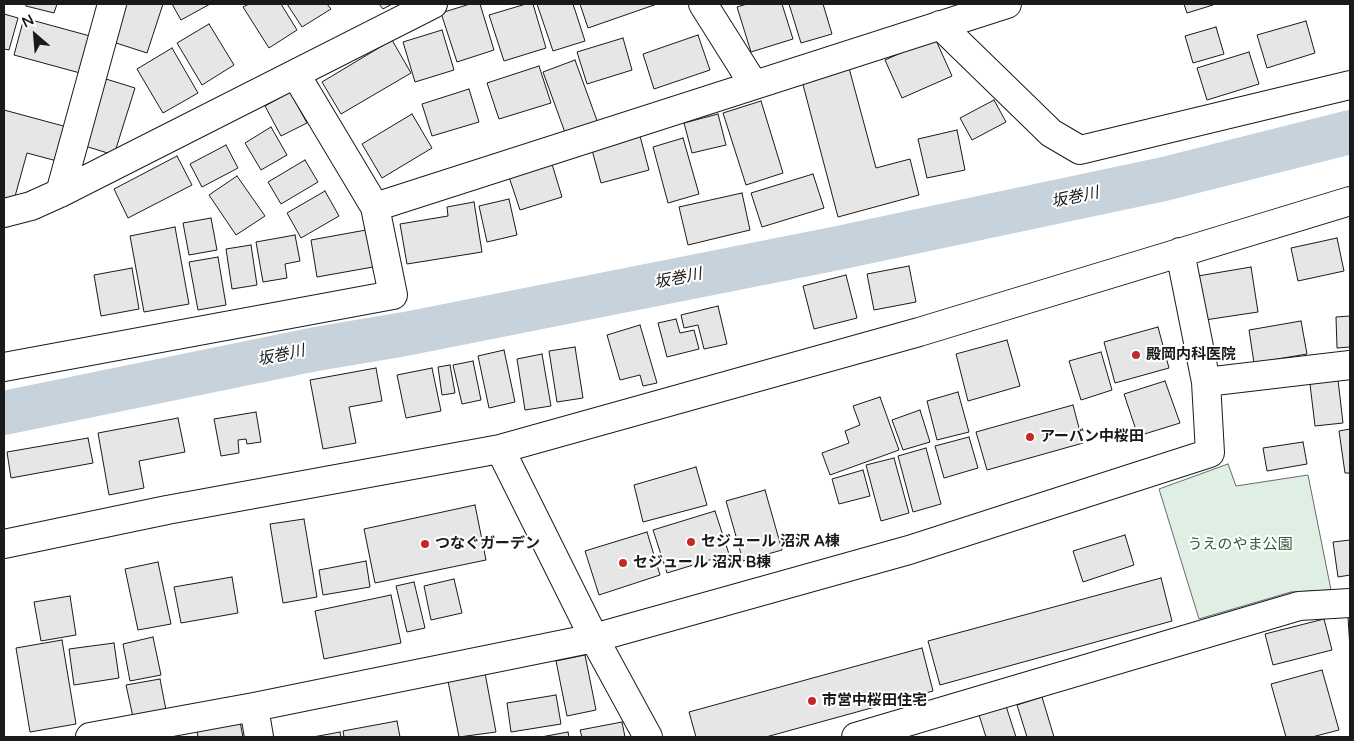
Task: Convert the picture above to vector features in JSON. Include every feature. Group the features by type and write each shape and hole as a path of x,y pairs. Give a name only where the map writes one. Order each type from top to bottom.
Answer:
{"street":[{"path":"60,193 112,4"},
{"path":"4,213 30,206 60,193 433,4"},
{"path":"703,4 754,85"},
{"path":"375,207 1007,4"},
{"path":"940,25 1051,133 1080,150 1350,86"},
{"path":"4,367 393,295 375,207 296,75"},
{"path":"4,544 177,508 500,449 919,332 1350,201"},
{"path":"90,737 254,707 594,638 909,550 1210,454 1206,382 1180,252"},
{"path":"1206,382 1350,365"},
{"path":"500,449 594,638 648,737"},
{"path":"856,737 1299,606 1350,603"},
{"path":"254,707 259,737"}],"green space":[{"name":"うえのやま公園","path":"1228,464 1236,486 1308,475 1331,590 1291,592 1199,619 1159,489"}],"building":[{"path":"26,4 57,4 54,13 26,6"},
{"path":"126,4 163,4 147,53 113,42"},
{"path":"172,4 210,4 181,20"},
{"path":"249,4 281,4 297,30 269,48 243,7"},
{"path":"287,4 327,4 331,9 302,27"},
{"path":"379,4 392,4 383,9"},
{"path":"470,4 480,4 494,50 457,62 441,13"},
{"path":"526,4 533,4 546,48 504,61 489,15"},
{"path":"537,4 573,4 585,41 553,51"},
{"path":"580,4 657,4 588,28"},
{"path":"747,4 782,4 793,39 751,52 737,7"},
{"path":"789,4 823,4 832,34 801,43"},
{"path":"1184,4 1213,4 1213,5 1187,13"},
{"path":"4,14 18,18 9,50 4,49"},
{"path":"24,18 90,36 80,73 14,55"},
{"path":"1306,21 1315,53 1267,68 1257,35"},
{"path":"209,24 234,65 202,85 177,43"},
{"path":"1216,27 1224,54 1193,63 1185,36"},
{"path":"442,30 454,70 415,82 403,42"},
{"path":"698,35 710,70 654,89 643,54"},
{"path":"623,38 632,70 587,84 577,52"},
{"path":"935,38 952,76 902,98 885,60"},
{"path":"392,40 411,73 341,114 322,82"},
{"path":"172,48 198,93 163,113 137,69"},
{"path":"1249,52 1259,84 1207,100 1197,68"},
{"path":"575,60 599,126 567,138 543,72"},
{"path":"539,66 551,103 499,119 487,83"},
{"path":"849,68 876,168 910,159 919,195 838,217 802,81"},
{"path":"106,79 135,88 114,155 85,146"},
{"path":"469,89 479,122 432,136 422,104"},
{"path":"290,92 307,123 281,136 265,106"},
{"path":"994,100 1006,122 972,140 960,118"},
{"path":"761,101 783,173 746,185 723,113"},
{"path":"4,110 67,127 57,161 27,153 14,200 4,197"},
{"path":"412,114 432,148 382,178 362,144"},
{"path":"718,114 726,145 692,153 684,123"},
{"path":"271,127 287,155 261,170 245,143"},
{"path":"957,130 965,170 927,178 918,139"},
{"path":"640,136 649,170 601,183 592,150"},
{"path":"683,138 699,194 668,203 653,147"},
{"path":"226,145 238,168 202,187 190,164"},
{"path":"177,156 192,185 128,218 114,189"},
{"path":"305,160 318,182 281,204 268,182"},
{"path":"552,164 562,197 520,210 509,177"},
{"path":"813,174 824,208 762,227 751,193"},
{"path":"237,176 265,216 236,235 209,195"},
{"path":"325,191 339,216 301,238 287,213"},
{"path":"742,193 750,230 688,245 679,207"},
{"path":"509,199 517,235 487,242 479,206"},
{"path":"474,202 482,252 407,264 400,224 448,216 447,207"},
{"path":"211,218 217,250 189,255 183,223"},
{"path":"175,227 189,304 144,312 130,236"},
{"path":"366,230 373,267 317,277 311,240"},
{"path":"295,235 300,261 285,264 287,278 263,282 256,242"},
{"path":"1337,238 1344,271 1298,281 1291,248"},
{"path":"251,245 257,285 232,289 226,249"},
{"path":"218,257 226,305 198,310 189,262"},
{"path":"909,266 916,302 874,310 867,274"},
{"path":"1251,267 1258,312 1205,320 1198,276"},
{"path":"132,268 139,309 101,316 94,275"},
{"path":"846,275 857,318 814,329 803,286"},
{"path":"718,306 727,344 704,349 698,325 684,328 681,315"},
{"path":"1350,316 1350,347 1337,348 1336,317"},
{"path":"676,319 680,333 694,330 699,349 667,357 658,323"},
{"path":"1301,321 1307,354 1254,363 1249,330"},
{"path":"640,325 657,383 643,386 640,375 620,380 607,335"},
{"name":"殿岡内科医院","path":"1158,327 1169,368 1115,383 1104,342"},
{"path":"1007,340 1020,386 968,401 956,354"},
{"path":"575,347 583,398 557,402 549,351"},
{"path":"504,350 515,402 489,408 478,356"},
{"path":"1101,352 1112,390 1081,400 1069,361"},
{"path":"542,354 551,406 525,410 517,359"},
{"path":"473,361 481,400 462,404 453,365"},
{"path":"450,365 455,393 442,395 438,367"},
{"path":"376,368 382,401 349,407 356,443 323,449 310,380"},
{"path":"432,368 441,411 406,418 397,375"},
{"path":"1338,380 1343,423 1315,426 1310,384"},
{"path":"1165,381 1180,423 1138,436 1124,394"},
{"path":"958,392 969,432 937,440 927,401"},
{"path":"880,397 899,450 830,475 822,453 849,443 845,431 860,425 853,406"},
{"name":"アーバン中桜田","path":"1073,405 1083,443 987,470 976,432"},
{"path":"920,410 930,442 903,450 892,420"},
{"path":"256,412 261,442 247,444 246,439 238,440 239,453 221,456 214,419"},
{"path":"178,418 185,452 139,461 144,488 109,495 98,433"},
{"path":"1350,429 1350,473 1345,473 1339,431"},
{"path":"969,437 978,468 944,478 935,446"},
{"path":"88,438 93,463 11,478 7,452"},
{"path":"1303,442 1307,464 1267,471 1263,448"},
{"path":"926,448 941,504 913,512 898,456"},
{"path":"894,458 909,513 881,521 866,465"},
{"path":"696,467 707,505 643,522 634,485"},
{"path":"863,470 870,496 839,504 832,479"},
{"path":"765,490 782,550 743,561 726,501"},
{"name":"つなぐガーデン","path":"475,505 486,560 375,583 364,529"},
{"name":"セジュール 沼沢 A棟","path":"715,511 729,554 667,573 653,530"},
{"path":"304,519 317,597 283,603 270,524"},
{"name":"セジュール 沼沢 B棟","path":"647,532 660,575 599,595 585,551"},
{"path":"1125,535 1134,565 1083,582 1073,551"},
{"path":"1350,540 1350,575 1338,577 1333,542"},
{"path":"366,561 370,587 323,595 319,570"},
{"path":"158,562 171,624 138,630 125,569"},
{"path":"232,577 238,613 181,623 174,587"},
{"path":"1161,578 1172,621 940,685 928,641"},
{"path":"454,579 462,613 431,620 424,586"},
{"path":"414,582 425,628 407,632 396,586"},
{"path":"391,595 401,643 324,659 315,611"},
{"path":"70,596 76,635 41,641 34,602"},
{"path":"1348,617 1350,617 1350,649"},
{"path":"1324,619 1332,650 1273,665 1265,634"},
{"path":"153,637 161,675 130,681 123,644"},
{"path":"62,640 76,724 30,732 16,648"},
{"path":"114,643 119,678 74,685 69,649"},
{"name":"市営中桜田住宅","path":"922,648 933,691 766,737 696,737 689,712"},
{"path":"585,655 596,710 567,716 556,661"},
{"path":"1322,670 1339,730 1312,737 1286,737 1271,684"},
{"path":"485,673 496,732 459,737 448,681"},
{"path":"160,679 166,710 133,717 126,685"},
{"path":"556,695 561,724 511,732 507,703"},
{"path":"1042,697 1054,737 1027,737 1017,705"},
{"path":"1006,706 1016,737 986,737 979,715"},
{"path":"397,721 400,737 344,737 343,731"},
{"path":"240,722 243,737 198,737 197,731"},
{"path":"622,722 625,737 582,737 580,730"},
{"path":"340,732 341,737 313,737"},
{"path":"568,732 569,737 541,737"}],"waterway":[{"name":"坂巻川","path":"4,413 316,349 405,334 838,248 1164,179 1350,132"}],"place":[{"name":"殿岡内科医院","path":"1136,355"},
{"name":"アーバン中桜田","path":"1030,437"},
{"name":"セジュール 沼沢 A棟","path":"691,542"},
{"name":"つなぐガーデン","path":"425,544"},
{"name":"セジュール 沼沢 B棟","path":"623,563"},
{"name":"市営中桜田住宅","path":"812,701"}]}
